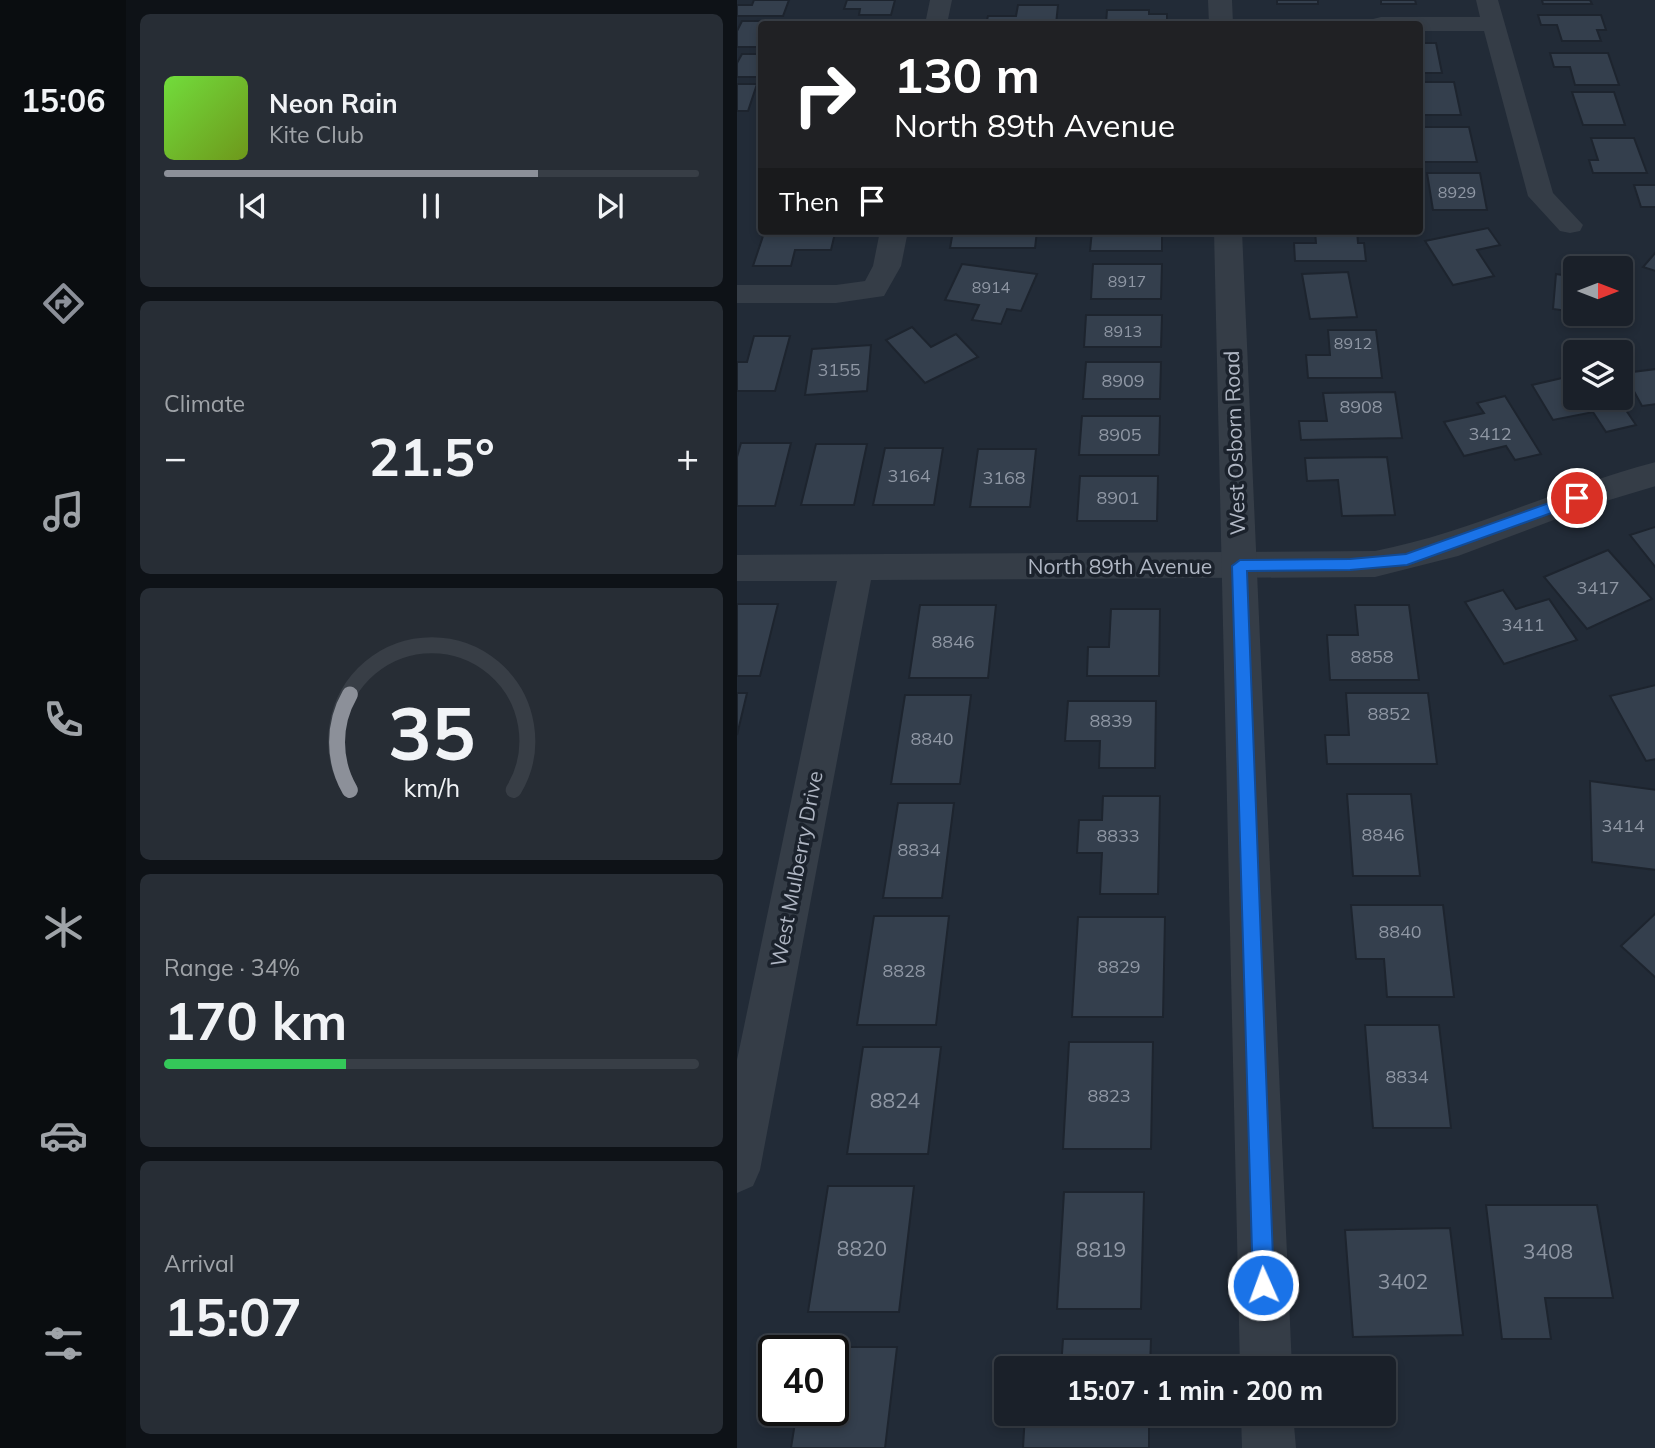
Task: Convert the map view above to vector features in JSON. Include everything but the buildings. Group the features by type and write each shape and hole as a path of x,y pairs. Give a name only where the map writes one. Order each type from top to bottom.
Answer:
{"street":[{"path":"937,21 941,0"},
{"path":"1220,0 1221,21"},
{"path":"1487,0 1541,196 1571,225"},
{"path":"1423,24 1494,24"},
{"path":"737,294 836,294 874,289 887,265 893,235"},
{"name":"West Osborn Road","path":"1228,235 1266,1356"},
{"name":"North 89th Avenue","path":"737,568 1350,565 1407,559 1433,552 1555,505 1655,474"},
{"name":"West Mulberry Drive","path":"737,1170 856,569"},
{"path":"1267,1426 1268,1448"}],"route":[{"path":"1263,1285 1240,566 1375,564 1407,559 1433,552 1577,498"}]}
